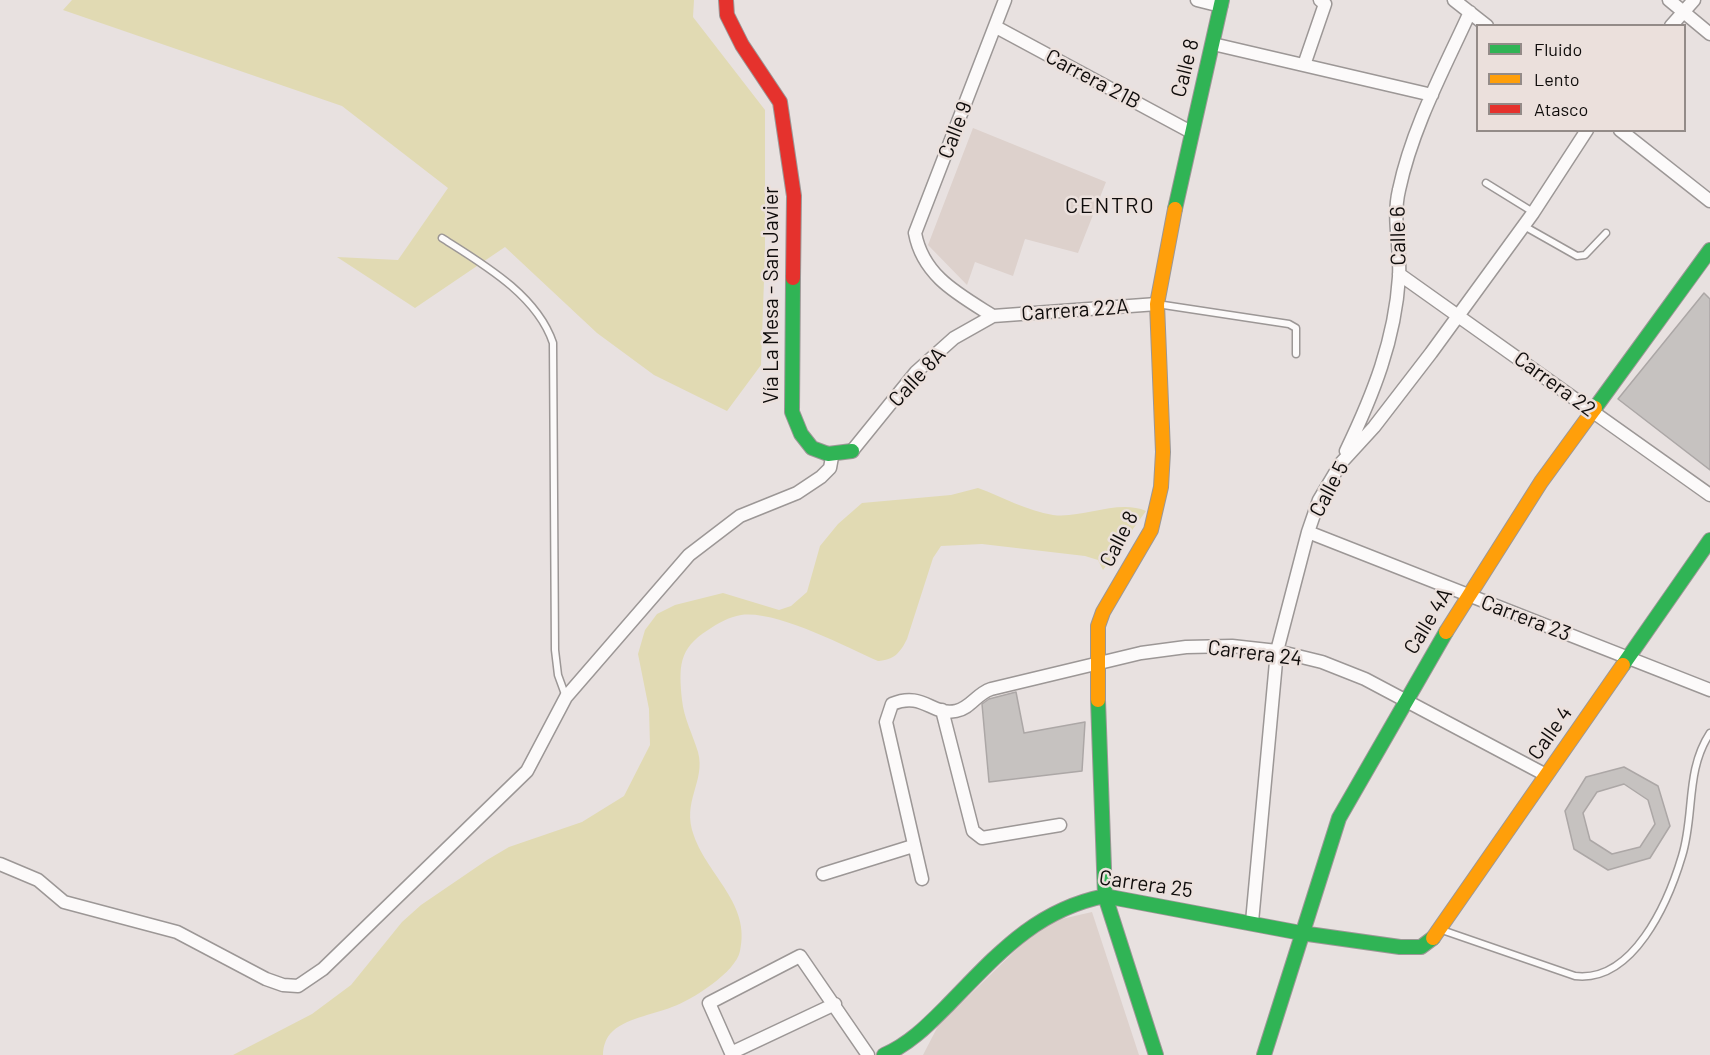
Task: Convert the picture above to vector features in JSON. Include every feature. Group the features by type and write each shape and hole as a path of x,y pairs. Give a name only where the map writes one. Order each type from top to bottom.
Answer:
{"main road":[{"name":"Vía La Mesa - San Javier","path":"726,0 727,15 737,35 780,102 794,196 792,412 801,436 816,453 832,457"},
{"name":"Calle 8","path":"1156,1055 1105,896 1097,665 1098,626 1102,612 1151,530 1161,487 1163,452 1157,304 1191,132 1222,3"},
{"name":"Calle 4A","path":"1264,1055 1339,818 1467,595 1541,482 1710,250"},
{"path":"832,457 852,451"},
{"name":"Calle 4","path":"1421,947 1433,938 1710,540"},
{"name":"Carrera 25","path":"884,1055 915,1038 1020,936 1050,913 1083,898 1105,896 1301,933 1400,947 1421,947"}],"street":[{"name":"Calle 9","path":"993,316 951,289 928,267 918,251 915,233 1005,0"},
{"path":"1197,0 1222,3"},
{"path":"1669,0 1710,34"},
{"path":"1673,24 1694,0"},
{"path":"1457,1 1485,24"},
{"path":"1304,65 1322,2"},
{"name":"Calle 6","path":"1341,463 1372,396 1394,319 1399,274 1396,217 1398,193 1405,166 1432,95 1470,12"},
{"name":"Carrera 21B","path":"996,27 1191,132"},
{"path":"1213,44 1432,95"},
{"name":"Calle 5","path":"1252,922 1277,651 1308,532 1319,500 1341,463 1403,391 1457,314 1533,213 1586,132"},
{"path":"1623,132 1710,201"},
{"name":"Carrera 22","path":"1399,274 1710,495"},
{"name":"Carrera 22A","path":"993,316 1157,304"},
{"name":"Calle 8A","path":"852,451 916,372 954,338 993,316"},
{"path":"0,864 38,880 64,902 177,932 266,979 283,985 298,986 323,969 527,771 566,697 689,555 740,516 797,493 821,477 830,468 832,457"},
{"name":"Carrera 23","path":"1308,532 1710,690"},
{"name":"Carrera 24","path":"942,710 954,712 971,705 979,693 1141,653 1186,646 1232,646 1277,651 1343,670 1546,775"},
{"path":"922,879 886,722 892,704 908,698 942,710 974,831 982,838 1060,825"},
{"path":"823,874 913,846"},
{"path":"835,1004 732,1054 709,1004 800,956 835,1004 868,1055"}],"lane":[{"path":"1486,183 1533,213"},
{"path":"1524,225 1577,256 1585,255 1606,233"},
{"path":"442,238 480,262 530,305 545,323 553,344 555,650 558,675 566,697"},
{"path":"1157,304 1289,324 1296,328 1296,354"},
{"path":"1439,929 1575,976 1594,976 1620,964 1650,928 1682,856 1694,767 1703,742 1710,733"}],"shaded area":[{"path":"72,0 694,0 693,17 765,110 765,252 761,365 727,411 654,375 597,333 505,247 415,308 337,257 398,260 448,188 342,106 63,10"},
{"path":"973,128 1106,182 1078,253 1025,239 1013,276 975,262 967,285 928,245"},
{"path":"978,488 1024,507 1053,515 1124,507 1146,511 1103,570 1098,560 1085,556 982,544 941,546 933,558 907,639 899,652 888,659 878,661 810,630 756,615 737,616 712,627 698,637 686,652 681,668 682,700 700,763 690,812 691,824 700,850 734,905 742,934 737,959 712,984 680,1003 623,1024 610,1034 603,1055 233,1055 312,1014 351,985 402,922 421,905 487,860 509,847 582,822 624,796 650,745 649,709 638,654 645,630 657,614 675,605 723,593 779,610 791,606 807,592 820,546 838,524 862,503 951,495"},
{"path":"1092,912 1139,1055 923,1055 938,1026 1023,943 1053,921"}],"building":[{"path":"1704,293 1710,299 1710,470 1618,399"},
{"path":"1016,692 1024,733 1085,722 1082,771 989,782 982,704 989,699"},
{"path":"1624,767 1658,786 1670,826 1650,858 1608,870 1574,849 1565,811 1586,777","holes":["1624,784 1648,800 1655,824 1640,847 1612,854 1590,840 1583,813 1597,792"]}],"traffic: fast":[{"path":"1175,209 1222,0"},
{"path":"1595,408 1710,250"},
{"path":"793,278 792,412 801,434 812,448 828,454 852,451"},
{"path":"1623,665 1710,540"},
{"path":"1264,1055 1339,818 1446,632"},
{"path":"1098,700 1105,896 1156,1055"},
{"path":"884,1055 919,1033 1001,952 1038,923 1080,903 1105,896 1301,933 1400,947 1421,947 1433,938"}],"traffic: slow":[{"path":"1098,700 1098,626 1103,612 1151,530 1161,487 1163,452 1157,304 1175,209"},
{"path":"1446,632 1541,482 1595,408"},
{"path":"1433,938 1623,665"}],"traffic: jam":[{"path":"726,0 727,15 742,45 780,102 794,196 793,278"}],"district":[{"name":"CENTRO","path":"1110,206"}]}
